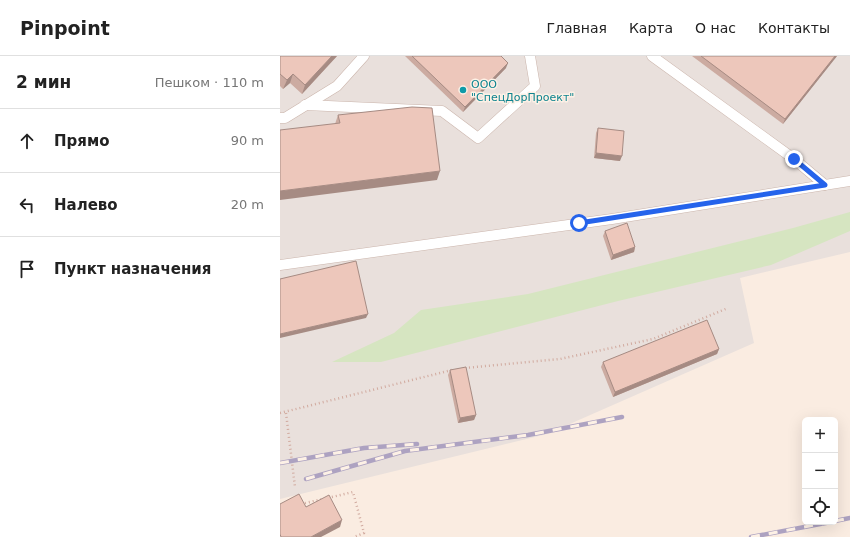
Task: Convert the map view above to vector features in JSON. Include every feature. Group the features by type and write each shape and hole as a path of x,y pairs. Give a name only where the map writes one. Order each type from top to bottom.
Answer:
{"lane":[{"path":"280,118 285,118 337,86 364,56"},
{"path":"305,106 442,111 478,138 535,86 530,56"},
{"path":"652,56 794,159 825,185"},
{"path":"280,265 606,220 850,180"}],"path":[{"path":"280,413 286,413 450,370 560,359 653,339 728,308"},
{"path":"286,413 295,488"},
{"path":"299,505 353,492 364,534 354,537"}],"shaded area":[{"path":"280,56 850,56 850,252 740,278 754,343 547,434 280,499"}],"green space":[{"path":"850,212 850,231 771,265 618,301 381,362 332,362 394,333 421,310 528,294 793,228"}],"building":[{"path":"280,56 332,56 305,85 293,74 287,80 280,74"},
{"name":"ООО \"СпецДорПроект\"","path":"412,56 501,56 508,63 465,107"},
{"path":"701,56 835,56 785,119"},
{"path":"412,107 432,108 440,171 280,191 280,130 340,123 338,115"},
{"path":"598,128 624,131 622,156 596,153"},
{"path":"627,223 635,247 613,255 605,231"},
{"path":"356,261 368,314 280,334 280,279"},
{"path":"707,320 719,349 615,392 603,362"},
{"path":"466,367 476,415 460,418 450,370"},
{"path":"299,494 306,507 329,495 342,520 311,537 281,537 280,504"}],"railway":[{"path":"306,479 405,451 528,435 622,417"},
{"path":"280,463 364,448 417,444"},
{"path":"838,520 850,518"},
{"path":"751,537 815,525"}],"place":[{"name":"ООО \"СпецДорПроект\"","path":"463,90"}],"route":[{"path":"579,223 825,185 794,159"}]}
